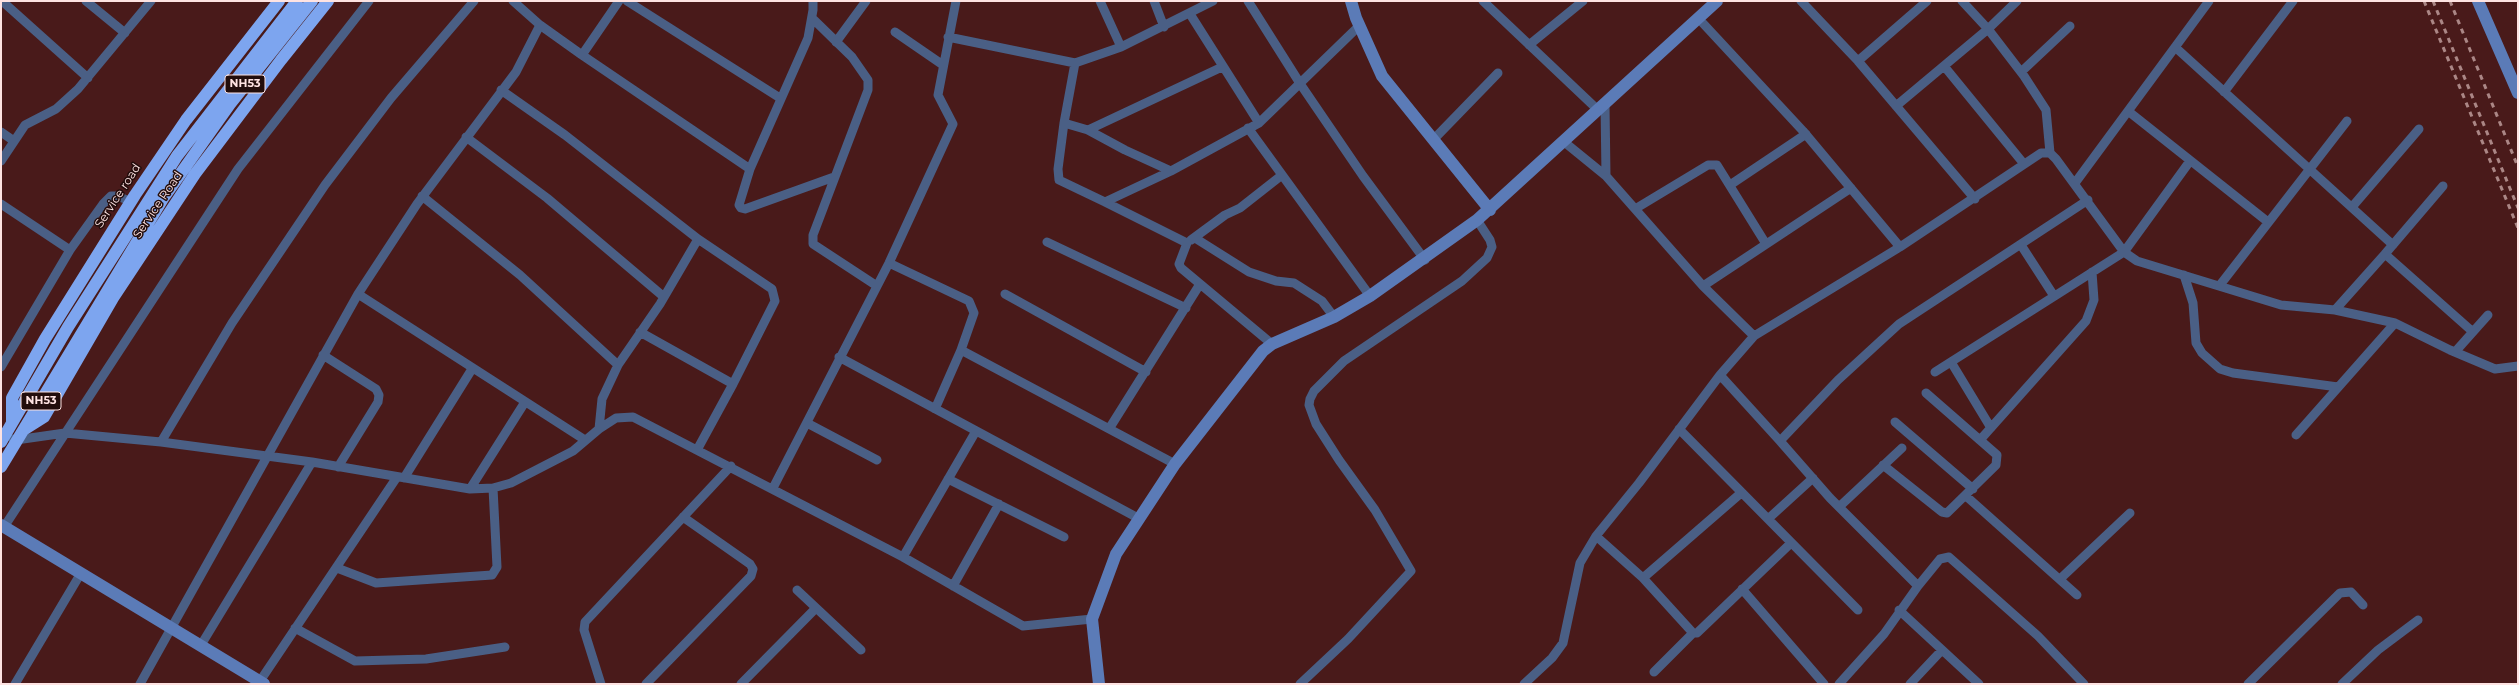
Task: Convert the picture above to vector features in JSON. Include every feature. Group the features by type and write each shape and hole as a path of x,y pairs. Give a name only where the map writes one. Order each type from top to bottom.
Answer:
{"highway":[{"name":"Service road","path":"12,422 12,398 45,339 131,202 190,114 279,1"},
{"name":"NH53","path":"2,437 68,327 177,156 297,1"},
{"name":"NH53","path":"1,467 164,197 230,104 312,1"},
{"name":"Service Road","path":"24,430 44,417 113,298 195,174 280,60 328,1"}],"main road":[{"path":"1351,1 1359,26 1382,76 1490,210"},
{"path":"1099,684 1092,619 1116,554 1174,464 1263,351 1272,344 1334,317 1370,296 1425,260 1478,220 1717,1"},
{"path":"2478,1 2518,93"},
{"path":"3,526 260,683"}],"street":[{"path":"2,1 88,78"},
{"path":"86,1 125,34"},
{"path":"1,160 25,125 56,109 88,78 151,1"},
{"path":"3,526 238,169 369,1"},
{"path":"161,442 232,323 325,185 391,98 474,1"},
{"path":"513,1 540,24 582,55 750,168"},
{"path":"582,55 619,1"},
{"path":"627,1 780,98"},
{"path":"813,1 812,18 808,38 750,168 739,205 740,208 745,209 834,177"},
{"path":"836,42 866,1"},
{"path":"773,488 807,424 839,357 889,263 953,124 938,95 956,1"},
{"path":"1100,1 1121,47"},
{"path":"1154,1 1164,27"},
{"path":"948,37 1075,63 1121,47 1164,27 1213,1"},
{"path":"1248,1 1301,85 1363,176 1425,260"},
{"path":"1483,1 1529,45 1601,107 1606,176"},
{"path":"1529,45 1582,1"},
{"path":"1801,1 1858,61 1975,199"},
{"path":"1858,61 1927,1"},
{"path":"1962,1 1988,29 2021,72 2046,110 2050,153 2088,200 2124,252 2137,261 2281,304 2335,310 2396,323 2455,352 2495,369 2518,366"},
{"path":"1896,106 1988,29 2017,1"},
{"path":"2075,184 2209,1"},
{"path":"2224,92 2293,1"},
{"path":"1190,14 1222,67 1259,123"},
{"path":"812,18 852,57 868,80 868,90 813,235 813,244 877,286"},
{"path":"1699,19 1806,134 1900,248"},
{"path":"140,684 358,294 422,196 516,72 540,24"},
{"path":"1106,202 1171,171 1259,123 1301,85 1359,26"},
{"path":"2021,72 2070,26"},
{"path":"895,32 943,66"},
{"path":"2175,47 2392,245"},
{"path":"1075,63 1064,123 1059,180 1187,243"},
{"path":"1944,66 2024,164"},
{"path":"1088,130 1222,67"},
{"path":"1433,140 1498,73"},
{"path":"502,90 565,135 698,239 767,285 775,295 775,301 733,384 697,450"},
{"path":"2128,111 2268,222"},
{"path":"2220,286 2347,121"},
{"path":"1064,123 1088,130 1125,150 1171,171"},
{"path":"1248,128 1370,296"},
{"path":"2352,207 2419,129"},
{"path":"1,132 14,141"},
{"path":"1730,185 1806,134"},
{"path":"466,137 547,198 664,297"},
{"path":"1563,141 1606,176 1703,286 1754,336"},
{"path":"1524,684 1552,658 1563,643 1580,563 1596,536 1720,375 1754,336 1900,248 1975,199 2040,153 2050,153"},
{"path":"1936,372 2124,252 2190,161"},
{"path":"1635,209 1708,165 1717,165 1766,244"},
{"path":"1272,344 1200,284 1179,264 1187,243 1225,215 1240,208 1282,175"},
{"path":"2335,310 2443,186"},
{"path":"1703,286 1851,188"},
{"path":"1,367 70,250 111,196 118,196 131,202"},
{"path":"422,196 520,275 618,366"},
{"path":"1780,441 1838,380 1899,324 2088,200"},
{"path":"1,204 70,250"},
{"path":"1300,684 1348,639 1411,571 1375,510 1339,460 1316,424 1309,405 1310,399 1314,391 1344,361 1462,281 1487,258 1492,247 1490,240 1478,220"},
{"path":"1195,238 1249,272 1276,281 1294,283 1322,301 1334,317"},
{"path":"599,429 602,399 618,366 664,297 698,239"},
{"path":"1047,242 1186,308"},
{"path":"2021,245 2054,296"},
{"path":"2385,254 2473,332"},
{"path":"889,263 969,301 974,313 961,350 935,409"},
{"path":"1980,440 2086,321 2094,300 2092,272"},
{"path":"2184,275 2193,303 2196,343 2202,353 2220,368 2232,373 2338,387"},
{"path":"1109,429 1200,284"},
{"path":"358,294 472,369 585,440"},
{"path":"1005,294 1146,372"},
{"path":"2455,352 2488,315"},
{"path":"2296,435 2396,323"},
{"path":"640,332 733,384"},
{"path":"961,350 1174,464"},
{"path":"323,355 376,389 379,395 378,402 338,467"},
{"path":"839,357 1138,518"},
{"path":"1951,362 1991,428"},
{"path":"260,683 295,628 400,477 472,369"},
{"path":"1720,375 1839,507 1918,586"},
{"path":"1883,465 1942,512 1947,513 1953,510 1996,464 1998,460 1997,455 1926,393"},
{"path":"470,489 525,402"},
{"path":"2,437 16,440 65,433 161,442 312,462 470,489 493,488 511,483 573,451 599,429 616,418 633,417 731,466 903,557 1023,626 1092,619"},
{"path":"1895,422 1973,489"},
{"path":"807,424 877,460"},
{"path":"1679,429 1858,610"},
{"path":"903,557 976,431"},
{"path":"1839,507 1902,448"},
{"path":"200,645 312,462"},
{"path":"601,684 584,630 585,622 731,466"},
{"path":"1768,519 1813,478"},
{"path":"948,479 1064,537"},
{"path":"337,568 376,583 492,575 497,567 493,488"},
{"path":"1643,578 1742,493"},
{"path":"1966,496 2078,594"},
{"path":"953,586 999,504"},
{"path":"2060,579 2130,513"},
{"path":"646,684 751,576 753,569 750,564 683,517"},
{"path":"1596,536 1643,578 1693,633"},
{"path":"1654,672 1693,633 1696,633 1791,543"},
{"path":"1838,684 1884,634 1899,610 1940,559 1949,557 2038,636 2084,684"},
{"path":"15,684 81,573"},
{"path":"1742,589 1824,684"},
{"path":"797,590 861,650"},
{"path":"2248,684 2340,593 2351,592 2363,605"},
{"path":"741,684 816,608"},
{"path":"1899,610 1979,684"},
{"path":"2342,684 2378,650 2418,620"},
{"path":"295,628 355,662 426,659 505,647"},
{"path":"1910,684 1942,650"}],"railway":[{"path":"2424,1 2518,228"},
{"path":"2433,1 2518,208"},
{"path":"2450,1 2518,167"}]}
